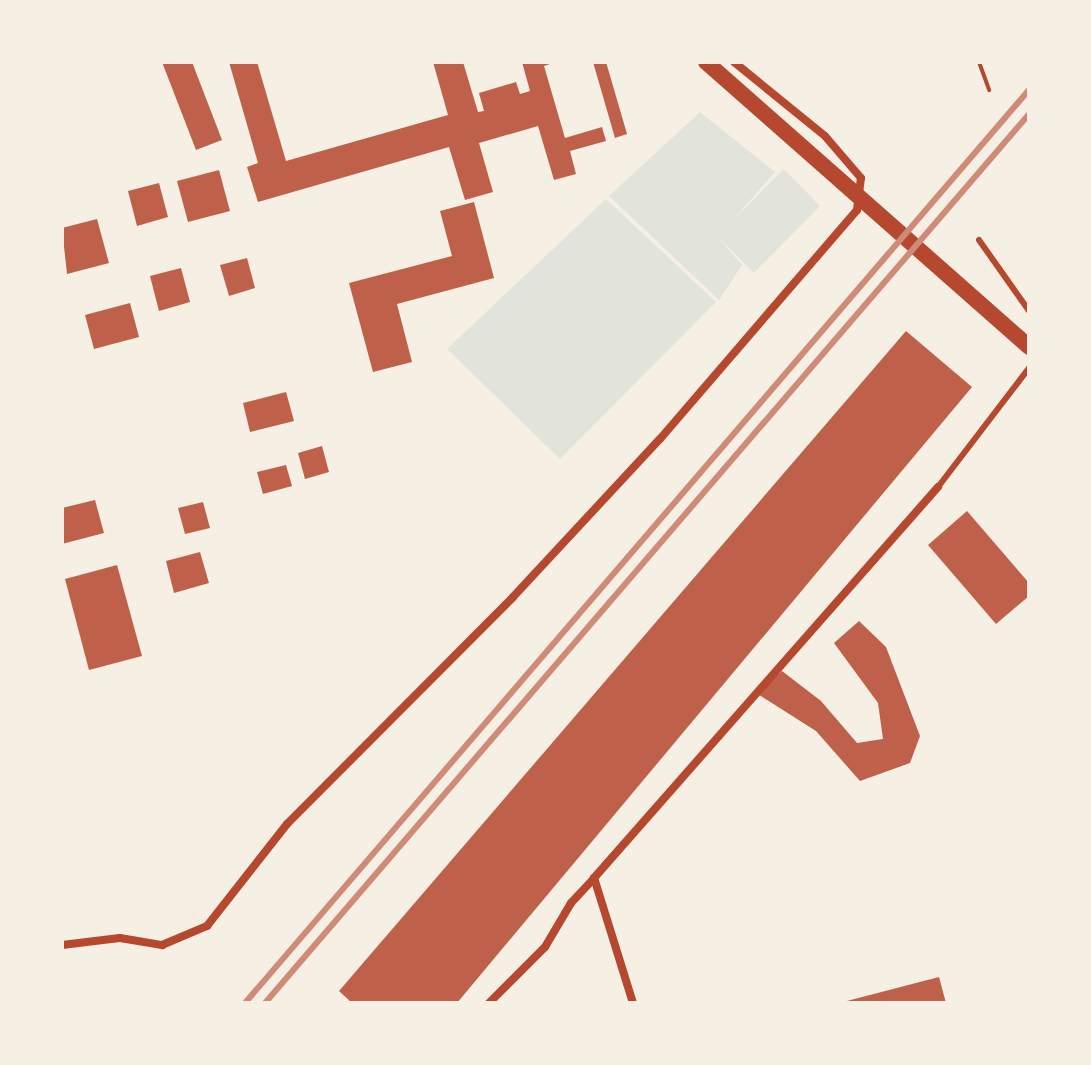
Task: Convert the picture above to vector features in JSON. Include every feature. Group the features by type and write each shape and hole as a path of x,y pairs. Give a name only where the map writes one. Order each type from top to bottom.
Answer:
{"main road":[{"path":"706,62 739,87 1029,347"}],"street":[{"path":"62,945 120,938 162,945 207,926 287,824 513,597 660,439 857,210 861,178 825,136 734,62"},
{"path":"489,1003 545,947 571,903 938,487"},
{"path":"594,878 633,1003"}],"lane":[{"path":"979,240 1029,311"},
{"path":"938,487 1029,368"}],"path":[{"path":"979,62 989,90"}],"shaded area":[{"path":"700,112 775,172 733,220 784,169 820,206 754,273 718,237 742,265 719,300 609,196"},
{"path":"606,199 716,302 560,459 447,349"}],"building":[{"path":"162,62 192,62 222,140 196,150"},
{"path":"229,62 257,62 286,161 448,115 433,62 463,62 478,112 484,111 479,93 516,82 520,94 530,91 522,62 556,62 544,66 565,138 602,127 606,141 570,151 576,174 554,180 538,126 479,143 493,192 465,200 449,147 258,202 247,167 258,163"},
{"path":"593,62 606,62 627,134 615,138"},
{"path":"219,170 230,211 188,222 177,181"},
{"path":"159,183 168,217 137,226 128,191"},
{"path":"474,202 494,278 397,304 412,362 373,372 349,283 452,256 440,211"},
{"path":"97,219 109,263 67,274 62,228"},
{"path":"247,258 255,288 229,296 220,265"},
{"path":"181,268 190,302 159,311 150,276"},
{"path":"130,303 139,337 94,349 85,315"},
{"path":"906,331 972,387 457,1003 352,1003 339,991"},
{"path":"286,392 294,421 250,432 243,403"},
{"path":"322,446 329,472 305,479 298,453"},
{"path":"286,465 292,486 263,494 257,472"},
{"path":"95,500 104,533 62,544 62,508"},
{"path":"203,502 210,528 185,534 178,508"},
{"path":"967,511 1029,583 1029,596 996,624 928,545"},
{"path":"200,552 209,583 174,593 166,561"},
{"path":"117,565 142,656 89,670 65,579"},
{"path":"859,621 886,647 920,736 910,763 860,781 816,731 756,693 782,671 821,701 857,743 883,739 878,703 834,643"},
{"path":"939,977 946,1003 843,1003 843,1002"}],"railway":[{"path":"245,1003 1029,90"},
{"path":"265,1003 1029,114"}]}
